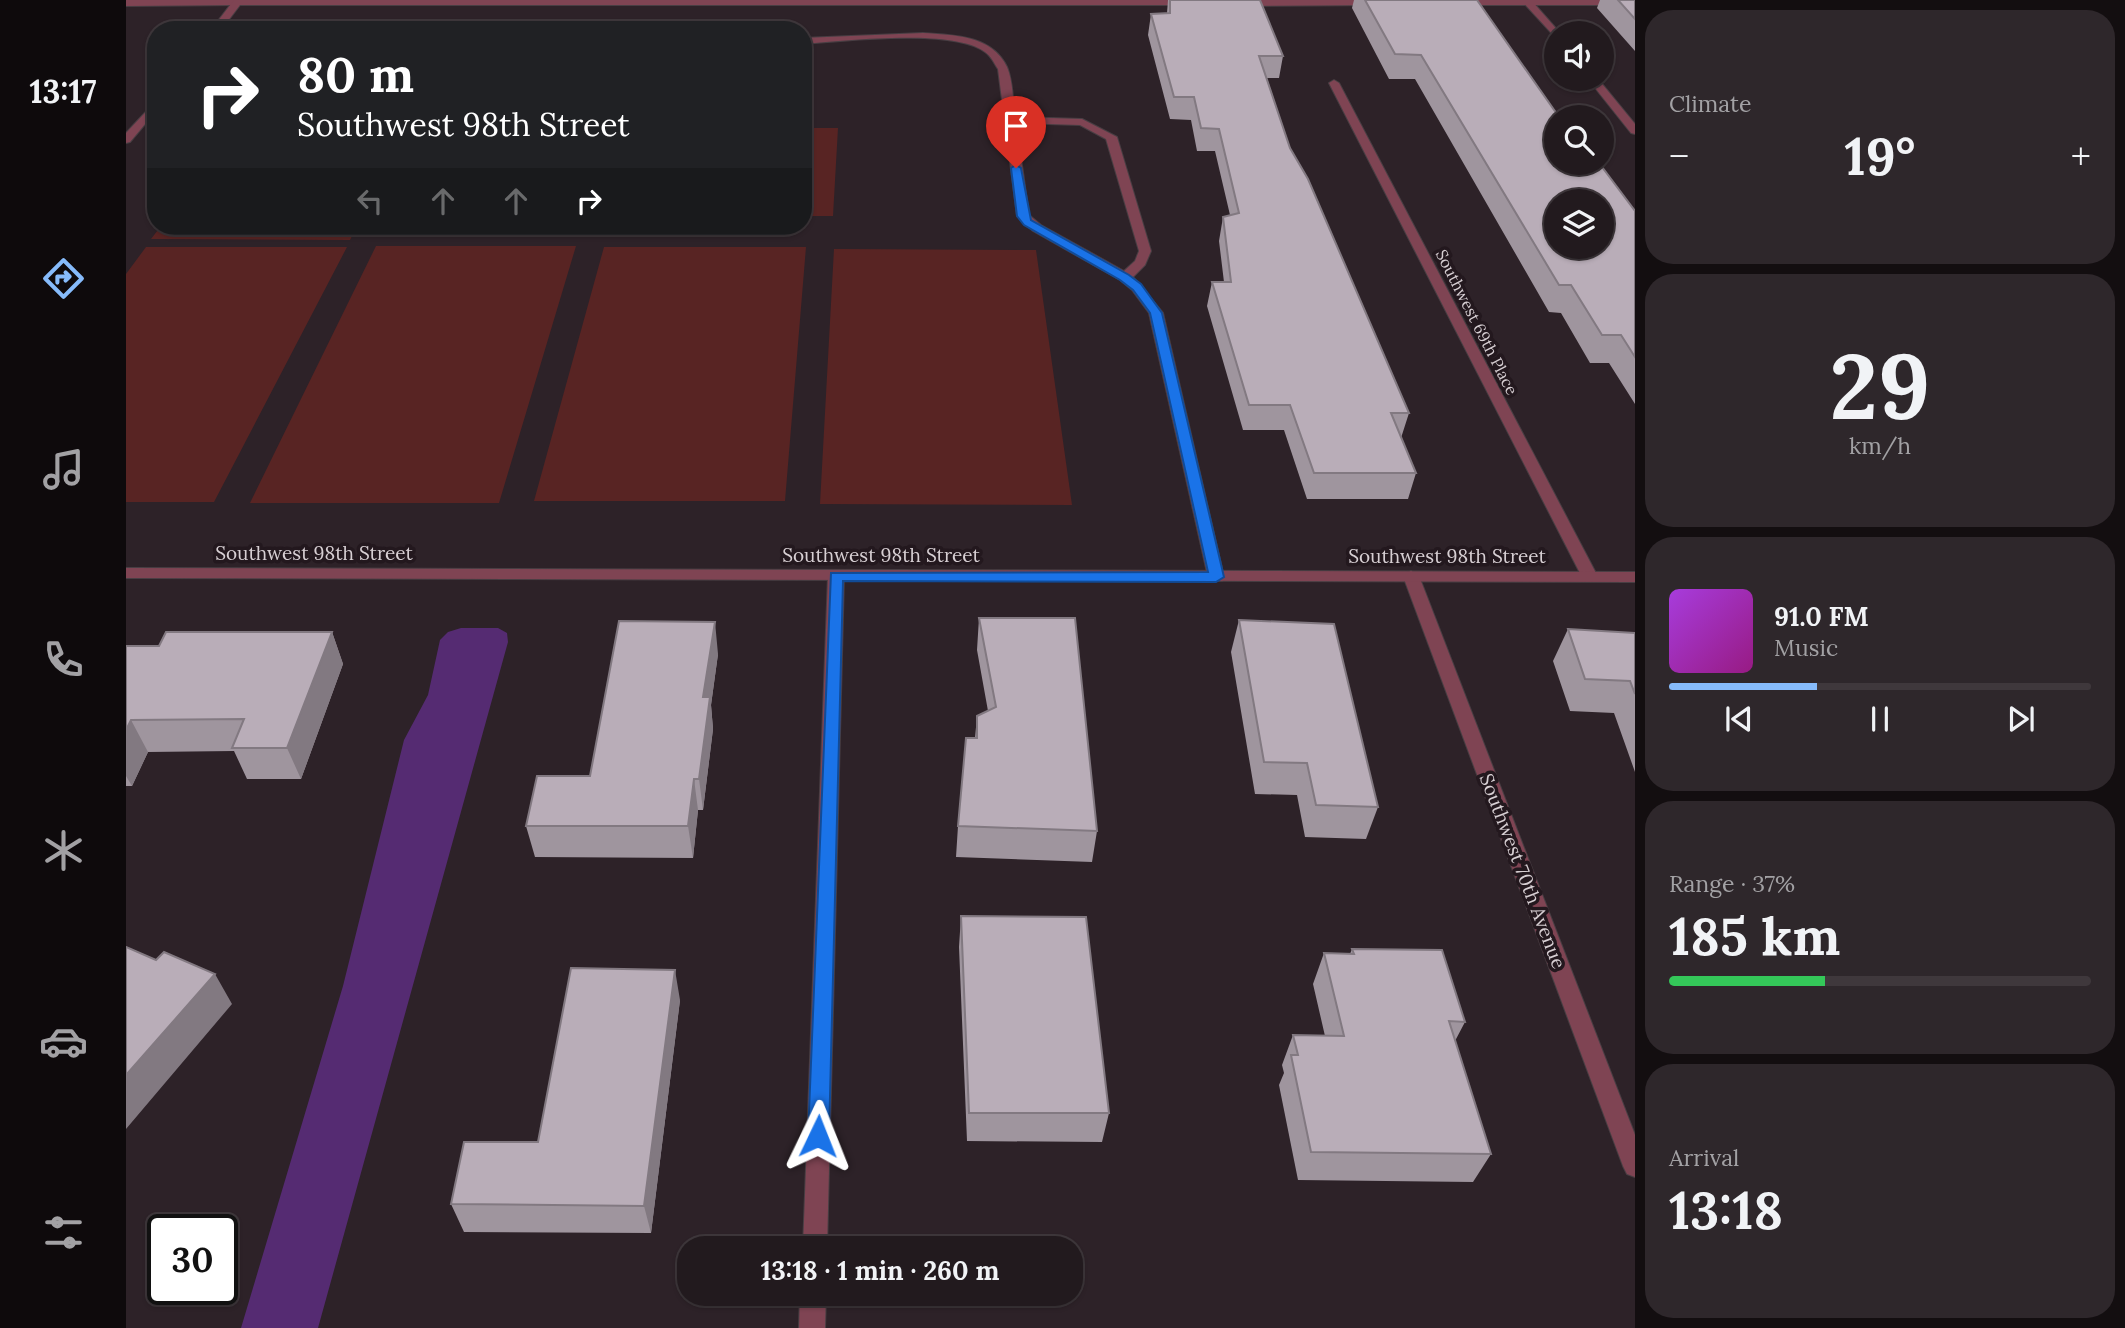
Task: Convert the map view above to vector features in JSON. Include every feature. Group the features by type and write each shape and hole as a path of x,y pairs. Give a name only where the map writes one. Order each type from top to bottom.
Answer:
{"street":[{"path":"222,21 238,1"},
{"path":"126,4 238,1 1202,2"},
{"path":"1527,1 1544,21"},
{"path":"1452,3 1635,2"},
{"path":"1230,3 1382,3"},
{"path":"812,41 924,37 956,40 987,49 1003,69 1023,216 1037,228 1125,277 1137,287 1156,313 1216,577"},
{"name":"Southwest 69th Place","path":"1334,83 1590,577"},
{"path":"1603,91 1635,131"},
{"path":"126,140 147,115"},
{"path":"1010,120 1082,122 1111,137 1145,251 1141,262 1125,277"},
{"name":"Southwest 98th Street","path":"126,573 1635,576"},
{"path":"814,1236 836,576"},
{"name":"Southwest 70th Avenue","path":"1411,576 1635,1166"},
{"path":"812,1328 813,1306"}],"shaded area":[{"path":"812,128 838,128 833,216 812,216"},
{"path":"154,235 352,235 350,240 151,239"},
{"path":"376,246 576,246 499,503 250,503"},
{"path":"146,247 347,247 214,502 126,502 126,274"},
{"path":"604,247 806,247 785,501 534,501"},
{"path":"834,249 1036,250 1072,505 820,504"},
{"path":"461,628 498,628 507,633 508,642 318,1328 241,1328 343,986 404,740 428,695 440,640 448,632"}],"building":[{"path":"1170,0 1260,0 1283,56 1259,56 1290,148 1308,179 1409,413 1391,413 1416,473 1314,473 1290,405 1249,405 1212,282 1231,282 1223,217 1239,213 1219,129 1201,128 1194,97 1174,97 1151,14 1170,13"},
{"path":"1365,0 1477,0 1551,105 1544,105 1544,175 1608,175 1635,211 1635,357 1621,335 1602,335 1571,285 1559,285 1421,55 1395,54"},
{"path":"1618,0 1635,0 1635,19"},
{"path":"979,618 1075,618 1097,831 958,826 966,738 977,738 977,716 996,707"},
{"path":"1239,620 1334,624 1378,807 1316,805 1307,763 1264,762"},
{"path":"619,621 715,622 703,697 710,697 699,779 694,779 688,826 526,826 537,776 590,776"},
{"path":"1568,629 1635,633 1635,694 1630,681 1585,679"},
{"path":"166,632 332,632 287,748 232,748 244,719 131,720 126,730 126,646 159,646"},
{"path":"961,916 1086,917 1109,1113 969,1113"},
{"path":"126,947 156,960 164,952 215,974 126,1075"},
{"path":"1352,949 1442,950 1465,1022 1449,1021 1491,1154 1311,1152 1291,1055 1298,1055 1293,1035 1344,1036 1324,953 1354,954"},
{"path":"571,968 675,970 644,1206 451,1204 464,1142 538,1142"}],"route":[{"path":"818,1136 836,576 1216,577 1156,313 1137,287 1125,277 1027,222 1023,216 1016,168"}]}
